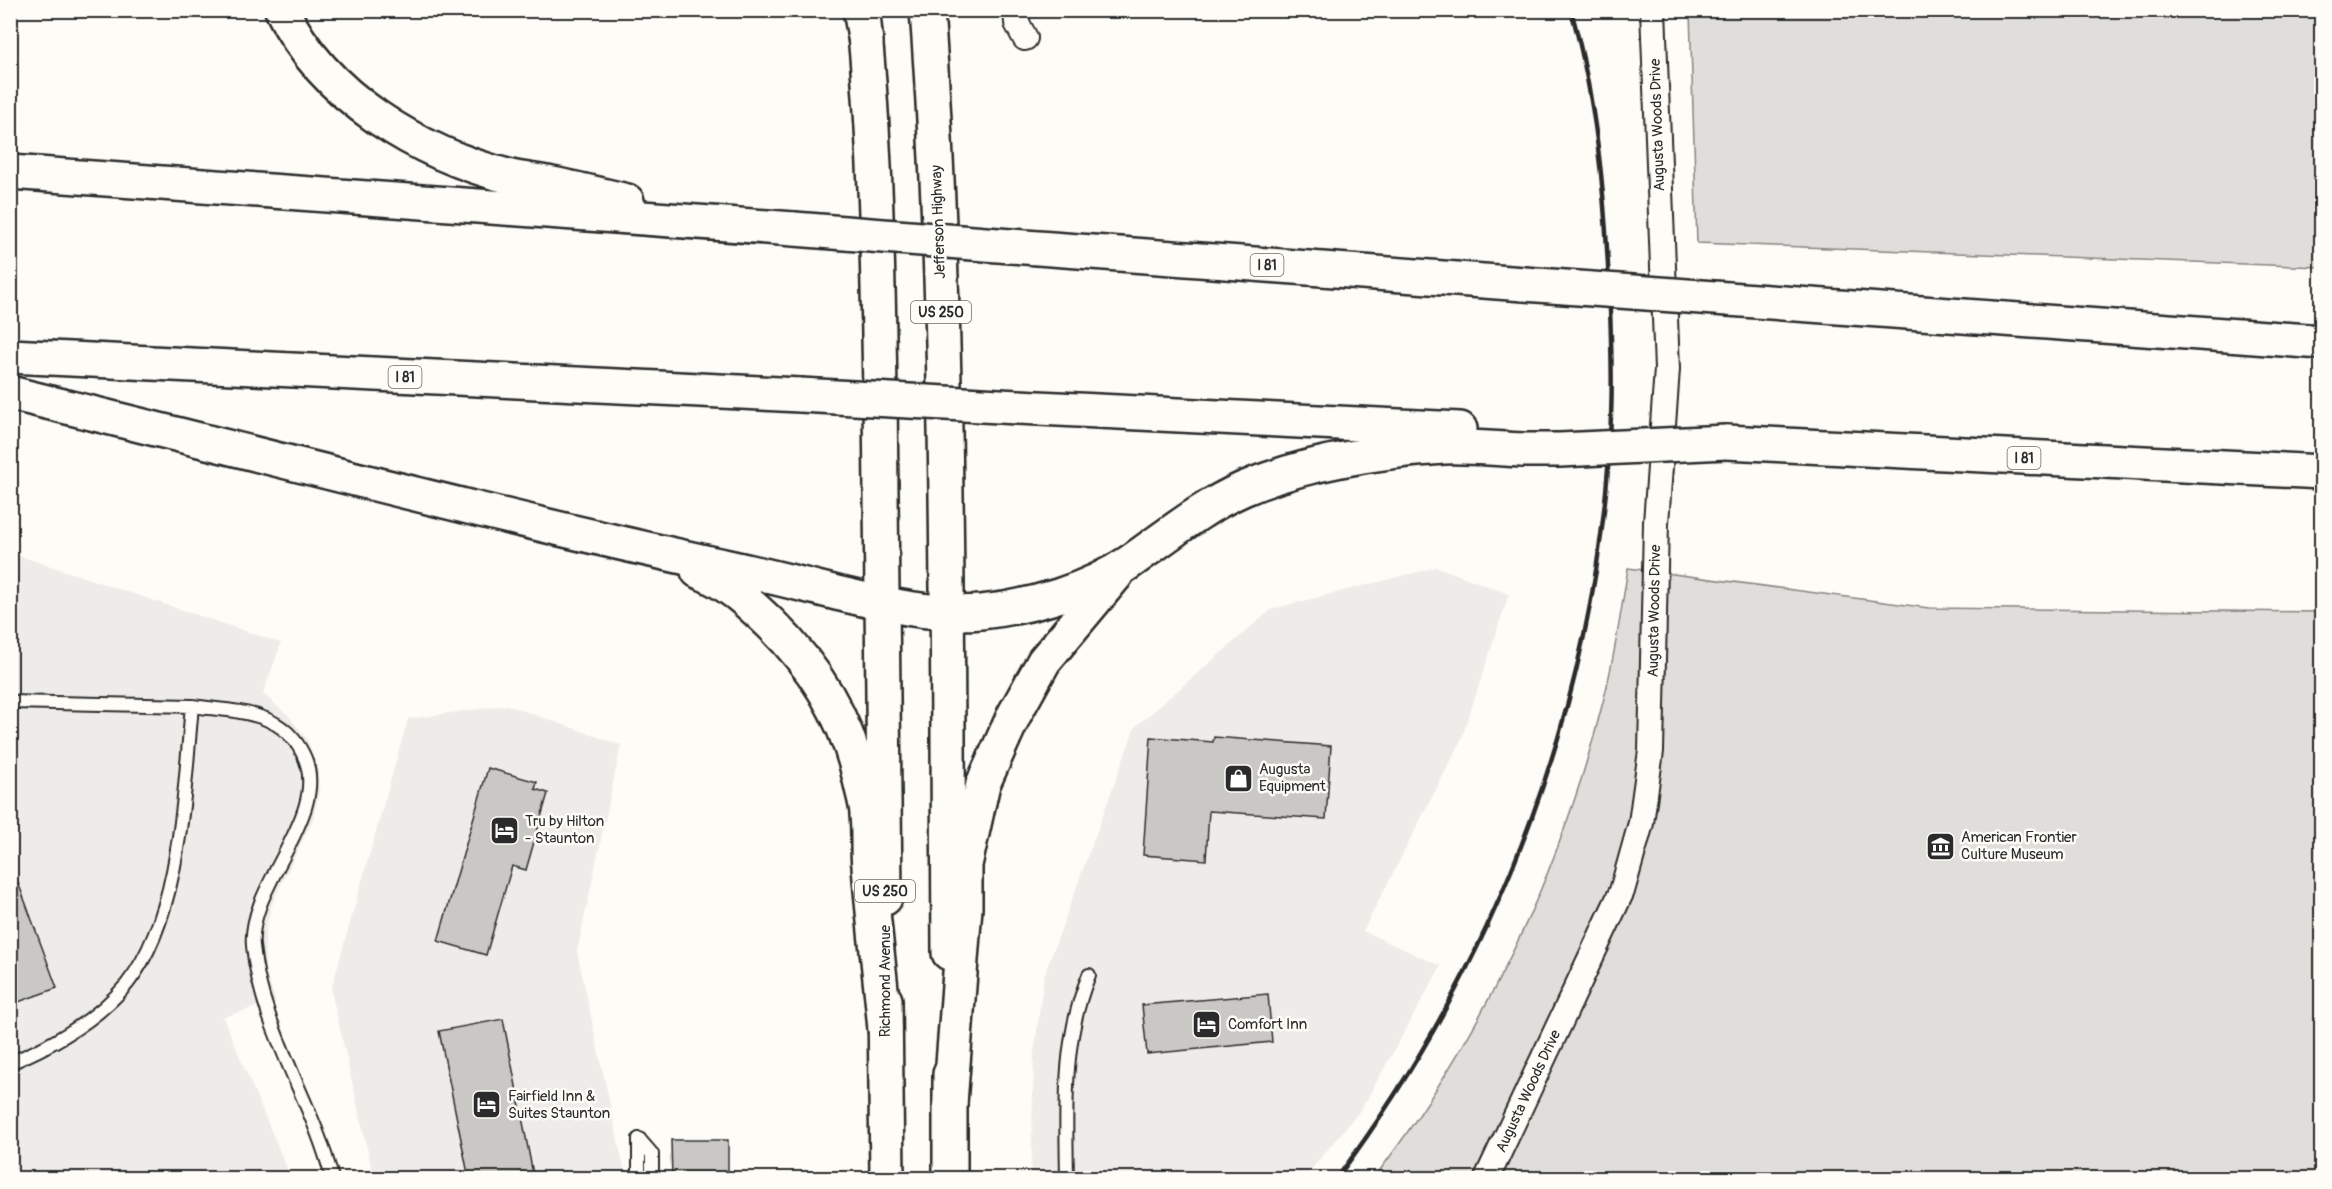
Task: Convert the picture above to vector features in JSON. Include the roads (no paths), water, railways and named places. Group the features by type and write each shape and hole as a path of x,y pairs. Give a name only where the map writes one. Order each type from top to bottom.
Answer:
{"main road":[{"path":"282,10 296,36 329,77 359,105 416,140 460,161 512,177 549,183 731,225"},
{"name":"Jefferson Highway","path":"927,10 936,128 947,614"},
{"name":"US 250","path":"863,21 875,217 884,604"},
{"name":"I 81","path":"10,172 2322,342"},
{"name":"I 81","path":"10,356 1018,407 1523,441 1726,442 2322,472"},
{"path":"10,393 447,503 538,522 649,551 884,604 947,614 1008,609 1039,602 1092,582 1127,564 1193,517 1242,489 1289,473 1385,452 1523,441"},
{"path":"649,551 711,576 741,596 791,645 815,675 832,702 847,734 856,761 867,814 868,863 885,1029"},
{"path":"950,1103 965,908 965,865 982,784 1014,715 1044,661 1102,589 1127,564"},
{"name":"Richmond Avenue","path":"884,604 887,1179"},
{"name":"US 250","path":"947,614 950,1179"}],"street":[{"path":"1016,10 1017,23 1025,38"},
{"name":"Augusta Woods Drive","path":"1487,1179 1622,891 1641,823 1651,752 1656,523 1667,369 1653,10"}],"lane":[{"path":"10,702 192,706 245,712 279,724 297,741 308,762 307,801 298,827 264,895 253,943 260,991 332,1179"},
{"path":"10,1063 54,1042 97,1013 124,987 147,953 158,925 175,854 181,820 192,706"},
{"path":"1067,1179 1065,1091 1068,1054 1073,1024 1089,975"},
{"path":"639,1179 639,1138 652,1154 652,1179"}],"railway":[{"path":"1337,1178 1395,1093 1448,1005 1493,913 1532,818 1563,720 1587,620 1603,519 1611,416 1612,351 1607,251 1598,147 1587,78 1571,10"}],"place":[{"name":"Augusta Equipment","path":"1238,778"},
{"name":"Tru by Hilton - Staunton","path":"504,830"},
{"name":"American Frontier Culture Museum","path":"1940,846"},
{"name":"Comfort Inn","path":"1207,1024"},
{"name":"Fairfield Inn & Suites Staunton","path":"487,1105"}]}
